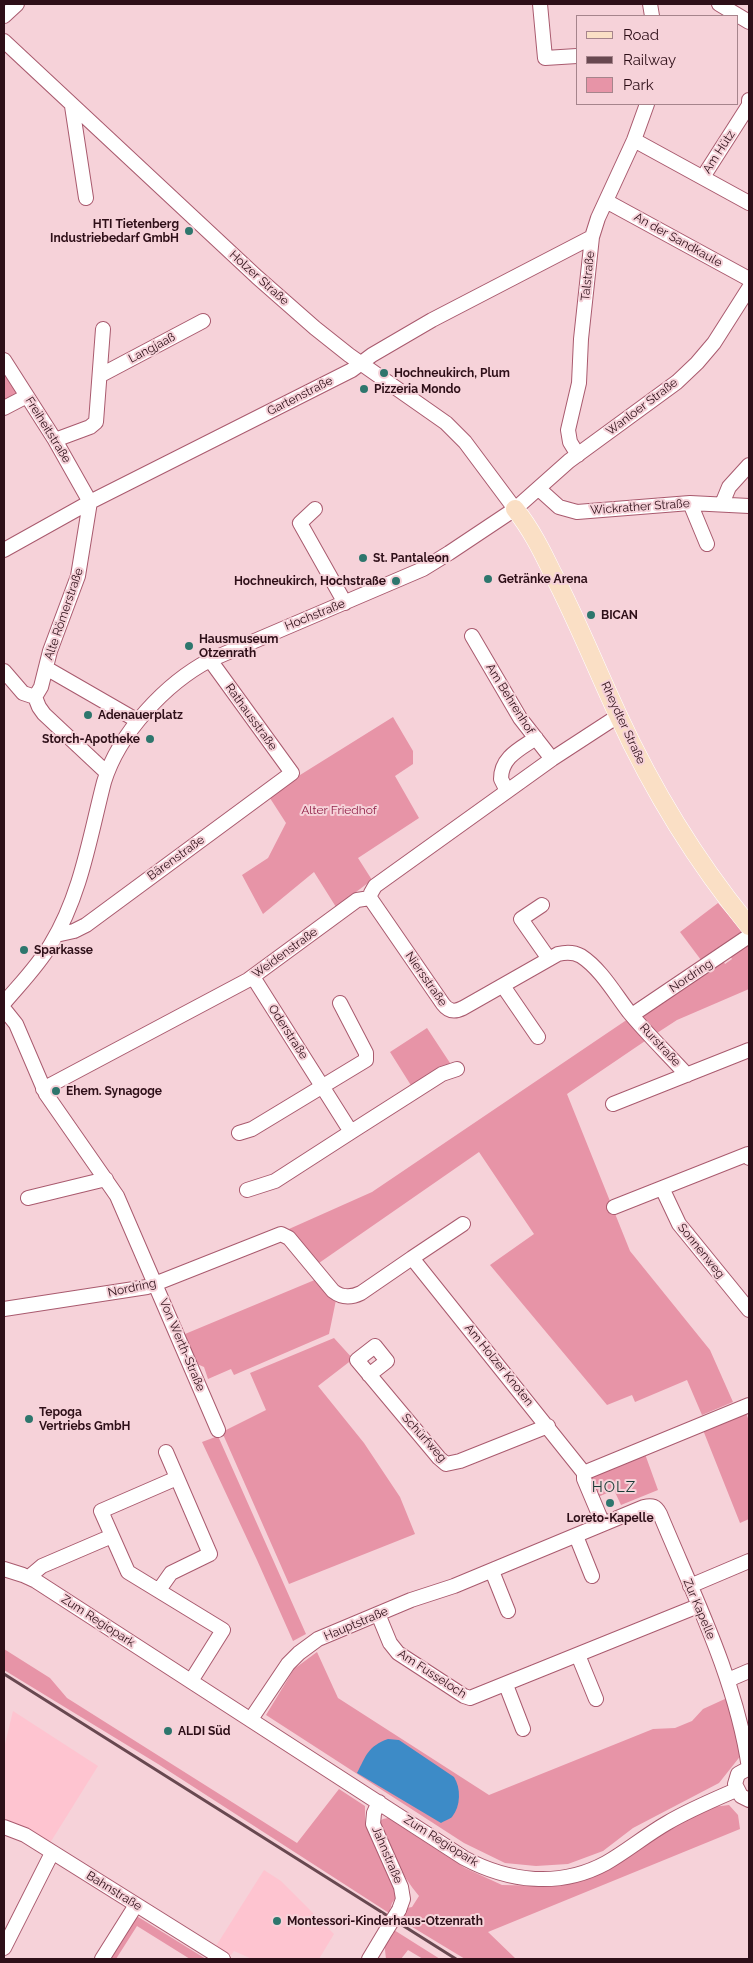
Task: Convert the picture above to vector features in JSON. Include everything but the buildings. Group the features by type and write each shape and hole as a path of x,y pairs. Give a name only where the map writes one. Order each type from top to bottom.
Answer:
{"main road":[{"name":"Rheydter Straße","path":"515,509 536,539 574,614 618,716 652,784 676,826 709,875 749,926"}],"street":[{"path":"4,16 17,4"},
{"path":"540,4 545,58 576,56"},
{"path":"719,4 737,15"},
{"path":"738,15 749,22"},
{"name":"Holzer Straße","path":"4,41 264,283 327,338 451,426 515,509"},
{"name":"Am Hütz","path":"702,177 749,105 749,100"},
{"name":"Talstraße","path":"578,455 570,442 568,430 579,383 581,339 592,237 634,140 647,105"},
{"path":"72,106 86,198"},
{"name":"Am Hütz","path":"634,140 749,203"},
{"name":"An der Sandkaule","path":"606,201 749,279"},
{"name":"Gartenstraße","path":"4,550 90,502 352,370 360,362 432,320 592,237"},
{"name":"Wanloer Straße","path":"515,509 578,455 661,395 688,372 717,338 749,288"},
{"name":"Langjaaß","path":"100,374 203,321"},
{"path":"55,440 90,428 95,424 103,329"},
{"name":"Freiheitstraße","path":"4,360 55,440 90,502"},
{"path":"4,408 27,396"},
{"path":"722,504 729,486 749,464"},
{"name":"Wickrather Straße","path":"539,489 559,507 577,512 690,503 749,506"},
{"name":"Alte Römerstraße","path":"46,668 52,645 78,576 90,502"},
{"path":"690,503 707,544"},
{"path":"314,509 300,523 345,603"},
{"name":"Hochstraße","path":"4,1004 42,957 56,935 77,888 107,773 122,743 154,702 194,669 210,660 404,578 435,562 515,509"},
{"name":"Am Behrenhof","path":"472,636 518,715 552,759"},
{"name":"Rathausstraße","path":"210,660 292,773"},
{"path":"35,697 41,687 46,668 138,722"},
{"path":"4,671 23,693 35,697 44,714 107,773"},
{"path":"370,898 375,886 552,759 618,716"},
{"path":"508,791 501,779 503,765 511,755 536,738"},
{"name":"Bärenstraße","path":"56,935 74,931 86,925 292,773"},
{"name":"Weidenstraße","path":"43,1089 253,977 357,900 370,898"},
{"name":"Niersstraße","path":"370,898 446,1008 454,1011 460,1009 549,959 565,953 582,957 607,983 632,1015"},
{"path":"542,905 522,919 549,959"},
{"name":"Nordring","path":"632,1015 749,936"},
{"name":"Oderstraße","path":"253,977 351,1132"},
{"path":"503,986 538,1037"},
{"path":"239,1133 252,1129 367,1058 340,1003"},
{"name":"Von Werth-Straße","path":"4,1009 16,1024 43,1089 120,1202 218,1430"},
{"name":"Rurstraße","path":"632,1015 687,1075"},
{"name":"Rurstraße","path":"613,1104 749,1050"},
{"path":"247,1190 275,1180 442,1074 457,1069"},
{"path":"614,1206 748,1154 749,1158"},
{"path":"28,1198 106,1179"},
{"name":"Sonnenweg","path":"662,1188 679,1224 749,1310"},
{"path":"412,1258 463,1224"},
{"name":"Nordring","path":"4,1309 137,1289 156,1284 275,1235 283,1234 289,1238 333,1291 342,1296 349,1297 361,1293 412,1258"},
{"name":"Am Holzer Knoten","path":"412,1258 548,1426 584,1474"},
{"name":"Schürfweg","path":"369,1375 446,1464 454,1464 548,1426"},
{"path":"603,1524 584,1479 584,1474 749,1405"},
{"path":"159,1590 171,1573 210,1554 166,1452"},
{"path":"177,1478 101,1511 128,1572 223,1630 191,1681"},
{"name":"Zur Kapelle","path":"603,1524 644,1507 656,1507 728,1680 741,1725 749,1768"},
{"name":"Hauptstraße","path":"251,1719 280,1675 299,1653 324,1636 603,1524"},
{"path":"29,1578 42,1566 112,1536"},
{"path":"576,1536 592,1576"},
{"path":"690,1586 749,1561"},
{"name":"Zum Regiopark","path":"4,1569 29,1578 477,1865 507,1876 544,1879 573,1875 602,1865 667,1823 736,1790"},
{"path":"492,1570 508,1610"},
{"name":"Am Fusseloch","path":"378,1614 390,1643 396,1652 466,1697 473,1698 698,1606"},
{"path":"578,1655 596,1699"},
{"path":"728,1680 749,1671"},
{"path":"506,1685 523,1728"},
{"path":"749,1768 738,1774 735,1784 736,1790 741,1796 749,1800"},
{"name":"Jahnstraße","path":"369,1959 399,1910 403,1899 401,1887 373,1824 373,1816 378,1802"},
{"name":"Bahnstraße","path":"4,1826 20,1833 223,1959"},
{"path":"4,1948 52,1853"},
{"path":"102,1959 136,1905"}],"shaded area":[{"path":"13,1711 98,1766 50,1843 4,1821 4,1748"},
{"name":"Montessori-Kinderhaus-Otzenrath","path":"264,1870 281,1881 334,1934 319,1959 252,1959 234,1951 231,1955 216,1946"}],"green space":[{"path":"4,372 19,395 4,406"},
{"name":"Alter Friedhof","path":"393,717 413,751 413,764 395,776 419,818 358,858 372,880 336,907 314,872 263,914 242,875 268,858 286,823 268,795"},
{"path":"718,903 745,934 704,964 680,932"},
{"path":"745,944 749,947 749,989 677,1020 657,1033 645,1021 643,1015 722,959 725,964 732,959 729,954"},
{"path":"628,1019 648,1039 567,1094 630,1251 710,1350 733,1402 702,1415 687,1380 635,1402 632,1395 607,1405 490,1265 534,1234 479,1152 319,1263 289,1229 372,1192"},
{"path":"427,1028 450,1063 412,1087 390,1052"},
{"path":"317,1279 336,1300 329,1334 234,1375 231,1369 208,1379 204,1367 197,1364 185,1334"},
{"path":"334,1338 353,1359 318,1386 364,1443 400,1497 415,1534 289,1584 222,1432 266,1410 250,1373"},
{"path":"746,1413 749,1421 749,1519 740,1523 703,1430"},
{"path":"218,1436 306,1634 293,1641 202,1442"},
{"path":"645,1454 658,1490 621,1505 614,1490 598,1497 591,1479 593,1475"},
{"path":"4,1649 50,1678 67,1698 297,1843 339,1789 365,1806 365,1821 397,1896 392,1903 389,1913 158,1764 4,1670"},
{"path":"317,1652 338,1698 489,1795 653,1729 675,1728 692,1721 703,1709 727,1698 742,1754 719,1783 633,1828 603,1851 568,1864 536,1866 505,1863 464,1843 266,1715 294,1669"},
{"path":"729,1805 738,1815 740,1829 488,1932 516,1959 465,1959 399,1919 407,1908 412,1907 419,1896 406,1879 396,1861 379,1822 388,1818 465,1868 502,1885 551,1886 588,1879 622,1860 667,1828 713,1807"},
{"path":"135,1915 206,1959 190,1959 137,1926 116,1959 107,1959"},
{"path":"394,1930 440,1959 423,1959 408,1950 401,1959 386,1959 384,1941"}],"water":[{"path":"388,1739 399,1740 454,1777 458,1786 459,1797 457,1808 451,1818 441,1823 357,1773 372,1748"}],"railway":[{"path":"4,1674 456,1959"}],"place":[{"name":"HTI Tietenberg Industriebedarf GmbH","path":"189,231"},
{"name":"Hochneukirch, Plum","path":"384,373"},
{"name":"Pizzeria Mondo","path":"364,389"},
{"name":"St. Pantaleon","path":"363,558"},
{"name":"Getränke Arena","path":"488,579"},
{"name":"Hochneukirch, Hochstraße","path":"396,581"},
{"name":"BICAN","path":"591,615"},
{"name":"Hausmuseum Otzenrath","path":"189,646"},
{"name":"Adenauerplatz","path":"88,715"},
{"name":"Storch-Apotheke","path":"150,739"},
{"name":"Sparkasse","path":"24,950"},
{"name":"Ehem. Synagoge","path":"56,1091"},
{"name":"Tepoga Vertriebs GmbH","path":"29,1419"},
{"name":"Loreto-Kapelle","path":"610,1503"},
{"name":"ALDI Süd","path":"168,1731"},
{"name":"Montessori-Kinderhaus-Otzenrath","path":"277,1921"}],"district":[{"name":"HOLZ","path":"614,1487"}]}
